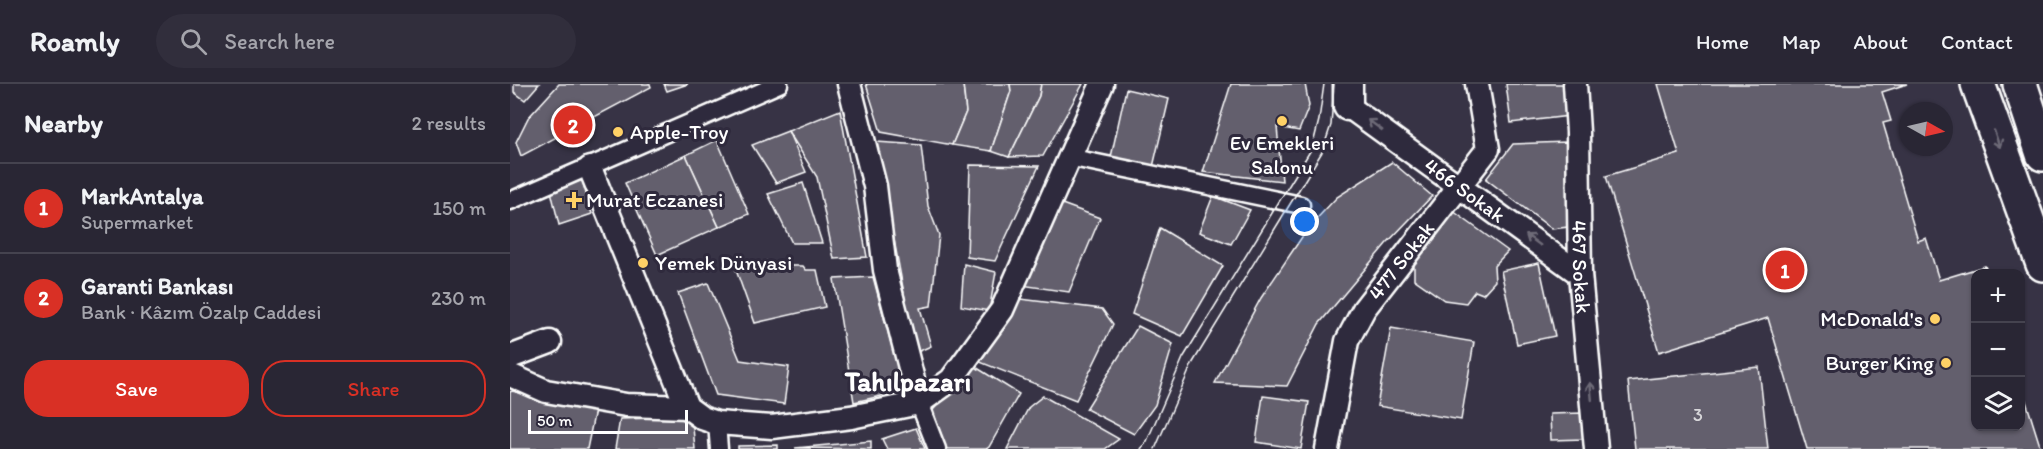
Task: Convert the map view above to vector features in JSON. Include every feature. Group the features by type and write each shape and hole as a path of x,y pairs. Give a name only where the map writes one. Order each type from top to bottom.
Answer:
{"main road":[{"path":"1978,84 2043,264"},
{"path":"2020,84 2043,154"}],"street":[{"path":"510,201 779,84"},
{"path":"849,84 875,186 885,270 919,403 937,449"},
{"path":"510,375 546,391 772,427 851,417 919,403 951,380 1002,310 1102,84"},
{"name":"477 Sokak","path":"1327,449 1347,341 1365,309 1488,149 1477,84"},
{"name":"467 Sokak","path":"1575,84 1580,274 1596,449"},
{"name":"466 Sokak","path":"1348,95 1459,187 1580,274"},
{"path":"1068,157 1301,205"},
{"path":"590,168 719,449"},
{"path":"510,357 550,342"}],"building":[{"path":"514,84 539,84 525,100 514,92"},
{"path":"559,84 650,84 651,87 521,156 516,142 528,118"},
{"path":"664,84 688,84 667,91"},
{"path":"866,84 963,84 966,112 952,145 881,132"},
{"path":"963,84 1010,84 1011,91 991,151 952,145 966,112"},
{"path":"1010,84 1041,84 1039,96 1009,157 991,151 1011,91"},
{"path":"1041,84 1083,84 1043,156 1009,157 1039,96"},
{"path":"1231,84 1305,84 1309,106 1299,131 1277,127 1282,181 1203,172"},
{"path":"1506,84 1565,84 1569,116 1511,123"},
{"path":"1658,84 1907,84 1882,92 1891,121 1883,123 1918,241 1926,238 1939,280 1971,270 1971,431 2025,431 2025,398 2041,449 1807,449 1768,318 1659,352 1606,176 1679,154"},
{"path":"1126,89 1169,99 1153,167 1111,157"},
{"path":"840,110 867,257 834,259 817,177 788,131"},
{"path":"788,131 806,172 776,183 752,145"},
{"path":"717,140 749,214 719,227 686,155"},
{"path":"876,142 921,145 928,206 939,235 931,306 920,308 931,346 915,353"},
{"path":"1567,142 1568,227 1552,229 1486,179 1513,144"},
{"path":"686,155 719,227 657,255 625,183"},
{"path":"1392,162 1432,196 1386,244 1319,324 1287,386 1215,383 1261,298 1308,228 1337,197"},
{"path":"970,165 1039,166 995,261 967,257"},
{"path":"582,180 592,214 559,225 551,191"},
{"path":"803,183 822,243 792,243 768,194"},
{"path":"1213,196 1250,210 1231,244 1199,232"},
{"path":"1054,201 1100,218 1069,292 1021,285"},
{"path":"1453,211 1508,251 1494,266 1495,281 1483,294 1475,291 1466,303 1444,300 1414,279 1414,260"},
{"path":"1160,228 1223,266 1182,336 1132,314"},
{"path":"766,261 769,264 785,262 791,266 803,266 806,270 817,270 825,307 755,323 736,270"},
{"path":"1539,263 1555,336 1517,344 1501,271"},
{"path":"964,264 996,272 989,311 961,306"},
{"path":"873,277 904,391 854,402 834,279"},
{"path":"708,283 740,360 789,367 784,404 716,395 678,293"},
{"path":"1020,299 1102,309 1113,324 1076,400 980,362"},
{"path":"1138,326 1173,344 1155,405 1134,434 1086,409"},
{"path":"1391,328 1474,342 1461,420 1377,406"},
{"path":"974,366 1019,394 989,447 986,449 946,449 933,410"},
{"path":"1759,367 1768,449 1635,449 1628,381"},
{"path":"510,392 595,410 587,449 510,449"},
{"path":"1043,396 1119,439 1105,449 1007,449 1029,407"},
{"path":"1263,396 1309,402 1301,449 1256,442"},
{"path":"1583,413 1584,439 1551,440 1550,414"},
{"path":"692,417 695,449 615,449 620,419"},
{"path":"916,428 925,449 887,449 882,439"},
{"path":"871,441 871,449 795,448"},
{"path":"778,445 778,449 738,449 738,446"}],"tram line":[{"path":"1141,449 1147,441 1183,358 1312,148 1324,84"},
{"path":"1155,449 1192,364 1322,152 1331,125 1334,84"}],"place":[{"name":"Ev Emekleri Salonu","path":"1282,121"},
{"name":"Garanti Bankası","path":"573,125"},
{"name":"Apple-Troy","path":"618,132"},
{"name":"Murat Eczanesi","path":"574,200"},
{"name":"Yemek Dünyasi","path":"643,263"},
{"name":"MarkAntalya","path":"1785,270"},
{"name":"McDonald's","path":"1935,319"},
{"name":"Burger King","path":"1946,363"}],"district":[{"name":"Tahılpazarı","path":"908,382"}]}
